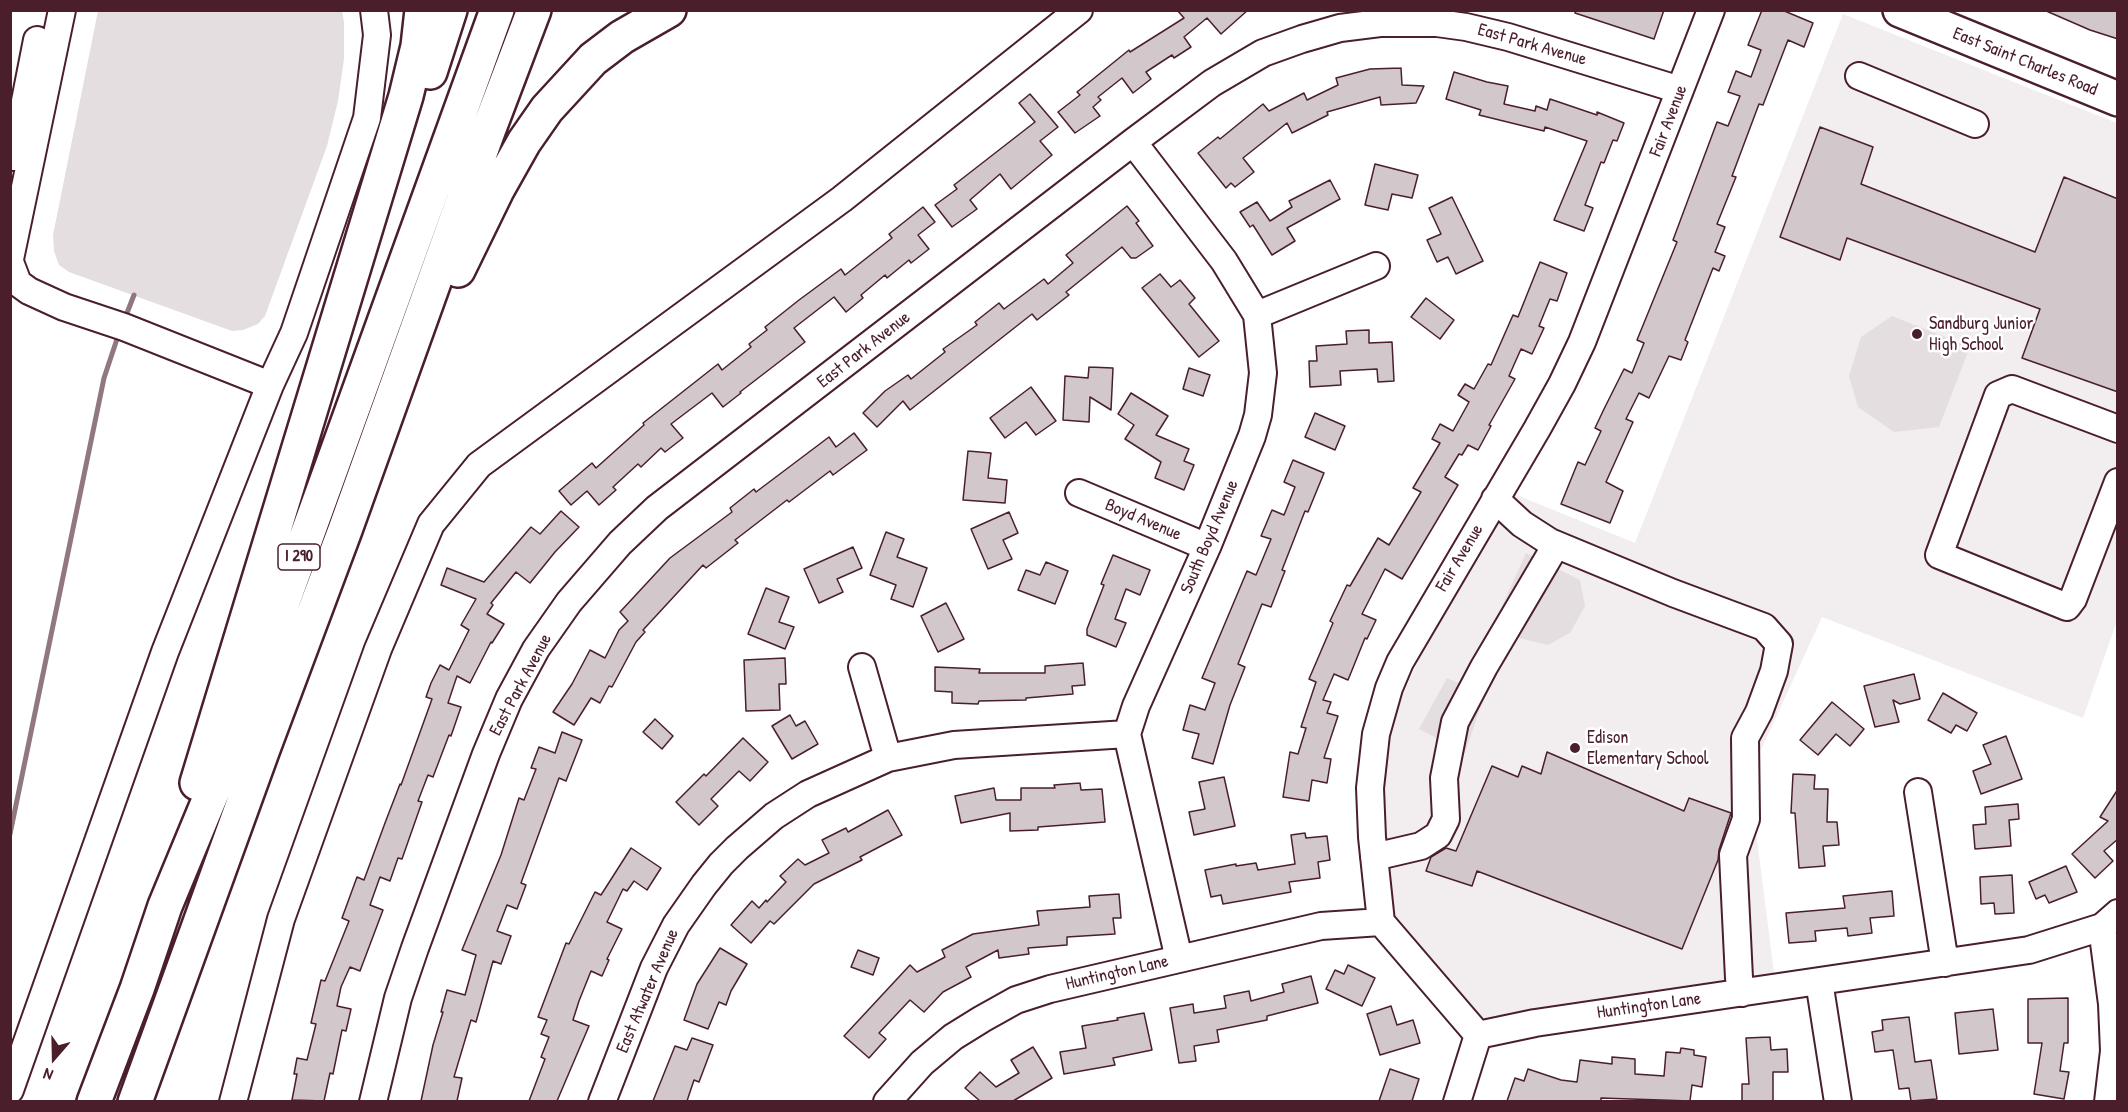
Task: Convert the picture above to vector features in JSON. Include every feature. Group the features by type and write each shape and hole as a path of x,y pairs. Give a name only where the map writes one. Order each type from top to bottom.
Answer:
{"main road":[{"path":"165,906 205,750 406,96 418,46 422,10"},
{"path":"310,409 426,84 450,10"},
{"name":"I 290","path":"94,1101 137,989 165,906 226,759 497,10"},
{"name":"I 290","path":"135,1101 534,10"},
{"path":"369,463 472,239 524,142 547,109 593,59 622,37 669,10"},
{"name":"East Saint Charles Road","path":"1900,10 2118,99"}],"street":[{"path":"62,10 12,274 29,291 64,307 124,327 270,386"},
{"path":"10,1090 165,652 270,386 294,333 367,118 377,35 374,10"},
{"path":"233,1101 281,919 378,649 431,524 478,465 842,199 1078,10"},
{"name":"Fair Avenue","path":"1381,922 1370,788 1376,734 1389,688 1400,662 1426,615 1562,384 1582,342 1711,10"},
{"name":"East Park Avenue","path":"373,1101 398,998 486,754 509,699 536,649 569,602 612,550 657,508 1133,142 1212,83 1263,53 1340,28 1380,23 1418,22 1466,27 1508,37 1680,90"},
{"path":"10,174 19,87 37,40"},
{"path":"1859,76 1975,123"},
{"name":"South Boyd Avenue","path":"1127,734 1136,706 1207,547 1252,436 1258,415 1263,373 1257,315 1224,261 1133,142"},
{"path":"1257,315 1376,266"},
{"path":"2118,429 2012,389 1998,395 1939,555 2067,607 2073,599 2118,482"},
{"name":"Boyd Avenue","path":"1079,493 1207,547"},
{"path":"1495,499 1522,524 1557,545 1673,593 1764,627 1779,644 1774,671 1759,712 1745,738 1746,819 1733,855 1739,978 1742,993"},
{"path":"1374,857 1421,846 1438,835 1446,819 1444,778 1455,722 1484,667 1557,545"},
{"path":"862,667 888,758"},
{"path":"1127,734 1179,959"},
{"name":"East Atwater Avenue","path":"602,1101 654,968 676,925 704,885 737,848 774,816 808,794 888,758 954,745 1127,734"},
{"path":"1918,792 1945,963"},
{"path":"2109,1101 2114,1051 2110,920"},
{"name":"Huntington Lane","path":"1478,1035 1535,1023 2030,950 2110,920"},
{"path":"1381,922 1478,1035 1456,1101"},
{"name":"Huntington Lane","path":"887,1101 922,1063 953,1037 1016,1000 1050,989 1321,926 1381,922"},
{"path":"1820,981 1838,1101"}],"shaded area":[{"path":"98,11 342,11 344,59 338,101 327,146 265,316 258,324 243,330 232,331 69,272 59,265 54,251 53,235"},
{"path":"1843,14 2117,123 2117,621 2083,718 1822,617 1749,776 1775,981 1485,1023 1393,913 1382,798 1391,719 1423,651 1514,494 1635,543"},
{"path":"1892,316 1970,347 1939,427 1894,432 1858,407 1849,376 1861,337"},
{"path":"1526,553 1580,580 1585,606 1570,633 1548,645 1519,638 1497,617"},
{"path":"1447,678 1485,694 1465,753 1419,729"}],"building":[{"path":"1177,10 1248,10 1221,34 1207,18 1184,37 1191,47 1174,58 1172,55 1146,72 1151,79 1133,93 1122,78 1098,97 1101,100 1093,107 1100,116 1075,133 1058,112 1080,95 1077,92 1129,50 1130,52 1184,18"},
{"path":"1575,10 1664,10 1654,39 1575,13"},
{"path":"1762,10 1782,10 1813,23 1804,47 1788,40 1763,105 1759,104 1732,176 1736,177 1717,224 1725,227 1715,252 1725,256 1719,271 1713,268 1685,340 1688,342 1681,360 1669,356 1649,398 1639,393 1626,419 1633,422 1606,482 1623,491 1610,523 1561,504 1578,462 1585,465 1601,431 1595,428 1624,369 1632,373 1644,343 1637,340 1677,242 1673,240 1717,122 1728,126 1740,96 1728,92 1736,71 1751,77 1761,50 1748,45"},
{"path":"2044,10 2118,10 2118,39 2090,30"},
{"path":"1401,68 1402,85 1424,86 1416,103 1381,105 1380,97 1327,112 1328,115 1292,133 1287,123 1243,158 1254,172 1235,187 1231,183 1226,188 1198,153 1218,137 1220,139 1263,104 1269,111 1304,93 1307,100 1338,85 1336,78 1370,69"},
{"path":"1454,72 1508,86 1504,104 1535,111 1536,106 1547,110 1550,99 1597,115 1597,112 1624,123 1617,141 1613,140 1604,163 1601,162 1585,205 1593,208 1584,231 1554,220 1587,141 1545,127 1544,131 1479,115 1481,110 1446,99"},
{"path":"1030,94 1058,127 1040,141 1052,155 1011,189 1000,174 970,200 977,209 952,227 935,205 957,189 954,185 1035,122 1019,103"},
{"path":"1820,127 1873,147 1861,184 2035,252 2064,177 2118,199 2118,392 2022,358 2040,309 1847,238 1840,260 1780,237"},
{"path":"1375,164 1418,175 1412,198 1392,194 1388,210 1365,205"},
{"path":"1330,180 1340,199 1287,228 1295,241 1272,255 1253,225 1250,227 1240,212 1257,202 1270,221 1292,207 1289,201"},
{"path":"1452,197 1483,261 1456,274 1448,257 1437,262 1427,240 1441,234 1429,208"},
{"path":"1127,206 1139,221 1136,223 1153,246 1136,258 1131,258 1122,247 1066,292 1069,295 1037,320 1032,314 910,410 903,401 877,427 863,413 885,391 908,375 911,379 945,352 943,349 977,325 975,322 999,303 1004,309 1044,279 1048,284 1073,263 1066,255"},
{"path":"923,207 935,222 918,235 929,249 911,263 909,260 887,278 885,275 861,295 863,298 846,312 834,297 794,328 805,342 723,407 712,393 671,424 683,438 665,452 661,448 641,467 638,464 613,487 616,490 599,505 587,491 571,505 559,491 592,463 596,468 644,425 643,423 718,364 722,370 751,347 749,344 767,330 765,327 799,300 841,269 845,275 892,238 889,234"},
{"path":"1540,262 1567,273 1557,301 1550,299 1539,326 1544,328 1532,354 1521,349 1509,376 1515,379 1478,450 1468,445 1462,455 1459,454 1445,477 1458,485 1402,579 1385,569 1362,614 1376,620 1367,639 1365,638 1348,680 1334,674 1323,700 1331,702 1327,713 1338,716 1324,758 1331,759 1327,783 1312,780 1309,801 1283,797 1290,752 1298,754 1306,728 1301,727 1316,682 1309,679 1333,623 1330,621 1347,585 1350,586 1378,538 1389,545 1421,492 1413,488 1440,443 1432,439 1440,424 1453,431 1469,402 1458,395 1465,384 1474,389 1488,364 1491,365 1513,315 1518,317"},
{"path":"1160,274 1171,287 1180,280 1195,298 1189,304 1219,341 1199,357 1142,288"},
{"path":"1426,298 1454,320 1440,339 1411,317"},
{"path":"1369,330 1369,343 1392,342 1394,381 1378,382 1377,369 1340,371 1341,385 1310,387 1309,361 1317,361 1316,346 1347,344 1346,331"},
{"path":"1089,367 1113,368 1111,410 1090,397 1089,422 1063,420 1065,376 1088,378"},
{"path":"1189,368 1210,375 1203,396 1183,389"},
{"path":"1031,387 1056,421 1036,435 1026,422 1005,438 990,418"},
{"path":"1131,393 1168,416 1156,435 1189,449 1184,461 1194,465 1184,490 1155,478 1161,462 1125,439 1134,425 1118,414"},
{"path":"1315,413 1345,426 1335,450 1305,437"},
{"path":"854,433 867,450 833,475 830,471 789,502 787,500 735,540 738,543 706,568 703,565 643,630 645,632 636,642 612,687 609,686 600,703 591,698 574,725 553,712 572,684 590,650 605,658 619,630 628,621 620,612 670,558 732,512 730,508 754,489 756,492 829,437 836,447"},
{"path":"968,451 991,453 988,478 1007,480 1005,503 963,500"},
{"path":"1293,460 1324,473 1308,512 1305,511 1282,570 1285,571 1271,607 1262,604 1238,664 1245,667 1230,705 1213,764 1192,758 1199,734 1183,730 1190,705 1205,710 1215,683 1202,678 1247,571 1256,575 1271,539 1261,536 1272,510 1284,515 1295,487 1284,482"},
{"path":"561,511 579,527 530,583 516,572 491,603 493,605 487,614 504,624 491,642 470,683 457,676 448,703 461,707 451,736 449,735 433,777 428,775 418,801 422,802 402,859 398,858 390,881 380,877 370,905 383,910 360,971 350,967 341,987 337,1006 351,1009 346,1031 342,1030 333,1074 330,1073 324,1101 292,1100 297,1074 294,1074 297,1058 307,1060 316,1024 311,1023 321,980 325,981 349,921 342,918 357,877 364,880 401,785 432,699 426,697 431,683 440,665 449,670 469,630 461,625 476,599 441,585 447,568 484,582 531,527 540,534"},
{"path":"1009,512 1018,533 1003,540 1012,559 988,569 971,529"},
{"path":"886,532 904,539 897,557 927,568 913,607 891,599 896,585 870,575"},
{"path":"853,547 862,568 837,579 843,592 819,603 804,569"},
{"path":"1113,555 1150,570 1140,595 1126,589 1115,619 1126,623 1116,647 1087,635 1087,629 1104,585 1101,584"},
{"path":"1046,562 1068,571 1055,604 1018,590 1026,570 1040,575"},
{"path":"766,588 789,597 779,622 794,627 785,649 748,634"},
{"path":"946,603 964,639 938,652 921,616"},
{"path":"785,658 786,684 779,684 780,710 746,711 744,660"},
{"path":"1083,663 1085,685 1072,686 1073,694 1026,698 1026,700 979,701 978,704 952,703 952,692 935,691 935,667 980,669 979,673 1045,673 1045,666"},
{"path":"1914,674 1920,699 1900,704 1893,700 1899,722 1875,727 1864,686"},
{"path":"1943,693 1977,713 1967,731 1956,725 1951,733 1928,720"},
{"path":"1832,702 1864,729 1850,746 1836,734 1818,755 1800,740"},
{"path":"790,715 796,726 805,721 818,744 792,759 772,726"},
{"path":"655,719 673,736 662,749 643,732"},
{"path":"562,732 582,740 566,781 559,778 521,883 526,885 517,909 507,905 497,931 511,936 501,964 493,961 476,1022 471,1020 454,1077 462,1078 457,1101 421,1101 447,990 465,995 476,955 462,950 501,855 519,798 524,800 536,769 531,768 539,747 555,753"},
{"path":"2006,736 2022,779 1981,794 1973,771 1991,764 1983,745"},
{"path":"743,738 768,762 750,781 739,771 711,799 718,806 699,825 676,802 704,774 706,776"},
{"path":"1547,752 1684,811 1689,798 1731,813 1718,860 1682,949 1477,871 1472,886 1426,871 1431,857 1446,848 1456,851 1492,766 1518,777 1522,766 1541,774"},
{"path":"1793,774 1815,775 1814,789 1828,789 1827,822 1837,822 1839,845 1823,846 1825,866 1799,868 1795,813 1791,813"},
{"path":"1224,777 1235,826 1194,835 1189,812 1205,809 1199,782"},
{"path":"1080,783 1081,790 1102,789 1105,822 1010,831 1010,813 961,823 955,796 994,788 996,800 1021,800 1021,788 1055,788 1054,785"},
{"path":"2118,789 2118,839 2104,851 2113,861 2095,878 2072,854 2108,821 2100,817"},
{"path":"2018,804 2019,819 2009,820 2011,846 1975,849 1973,825 1986,824 1985,807"},
{"path":"888,810 902,835 860,857 862,860 814,884 774,924 770,921 751,943 731,925 752,901 759,908 766,900 767,902 786,882 780,876 798,859 805,865 829,853 822,840 846,828 848,832"},
{"path":"1305,833 1306,838 1327,836 1330,860 1318,862 1320,878 1289,882 1291,892 1223,904 1221,895 1211,897 1205,870 1236,864 1236,866 1256,863 1258,870 1295,864 1291,835"},
{"path":"631,848 661,868 647,890 634,881 627,891 623,889 607,922 622,929 607,959 609,960 602,976 591,971 579,1001 573,1020 589,1026 557,1101 529,1101 545,1059 541,1057 549,1037 541,1034 547,1020 538,1017 566,943 569,944 595,892 601,895"},
{"path":"2066,866 2077,892 2049,903 2045,895 2036,899 2029,882"},
{"path":"2012,875 2014,913 1995,914 1994,903 1981,904 1980,877"},
{"path":"1892,891 1894,916 1870,918 1872,933 1848,936 1847,928 1815,931 1816,941 1789,943 1786,913 1845,908 1843,896"},
{"path":"1119,894 1121,918 1113,918 1115,934 1067,937 1067,945 1028,948 1029,954 999,958 998,950 966,967 971,977 943,992 924,1012 910,1000 879,1033 886,1039 869,1058 844,1036 910,965 917,972 945,957 942,950 973,934 1039,925 1037,911 1090,907 1089,896"},
{"path":"720,948 747,964 731,991 726,1005 719,1002 708,1029 684,1020 697,984"},
{"path":"858,950 879,958 873,975 851,967"},
{"path":"1348,965 1375,978 1362,1006 1326,989 1335,970 1344,974"},
{"path":"1311,976 1318,1003 1267,1016 1267,1020 1217,1030 1219,1042 1194,1046 1196,1061 1179,1063 1170,1008 1193,1004 1194,1013 1226,1008 1224,996 1249,991 1251,1001 1284,992 1282,984"},
{"path":"2068,998 2068,1043 2064,1043 2060,1071 2069,1072 2064,1099 2034,1094 2042,1043 2028,1043 2028,999"},
{"path":"1391,1006 1397,1025 1413,1020 1420,1043 1380,1055 1367,1014"},
{"path":"1993,1009 1998,1050 1959,1054 1955,1013"},
{"path":"1144,1013 1152,1050 1113,1058 1115,1065 1064,1074 1060,1052 1086,1048 1082,1026"},
{"path":"1909,1017 1915,1062 1931,1060 1937,1099 1911,1101 1909,1088 1899,1089 1893,1050 1875,1052 1872,1032 1883,1030 1882,1020"},
{"path":"1770,1037 1771,1050 1787,1049 1788,1072 1773,1072 1773,1101 1742,1101 1742,1084 1749,1084 1746,1038"},
{"path":"692,1038 713,1045 699,1082 694,1080 687,1101 653,1101 675,1046 687,1050"},
{"path":"1033,1047 1052,1078 1013,1101 980,1101 965,1088 980,1072 996,1087 1019,1073 1011,1060"},
{"path":"1681,1048 1694,1050 1694,1055 1706,1057 1702,1087 1692,1085 1690,1101 1601,1098 1601,1101 1507,1101 1515,1078 1524,1081 1528,1069 1561,1080 1577,1082 1580,1060 1612,1064 1612,1057 1635,1059 1635,1074 1664,1076 1666,1052 1680,1053"},
{"path":"1390,1069 1419,1079 1412,1101 1379,1101"}],"waterway":[{"path":"127,313 134,295"},
{"path":"10,834 104,378 117,339"}],"place":[{"name":"Sandburg Junior High School","path":"1917,334"},
{"name":"Edison Elementary School","path":"1575,748"}]}
